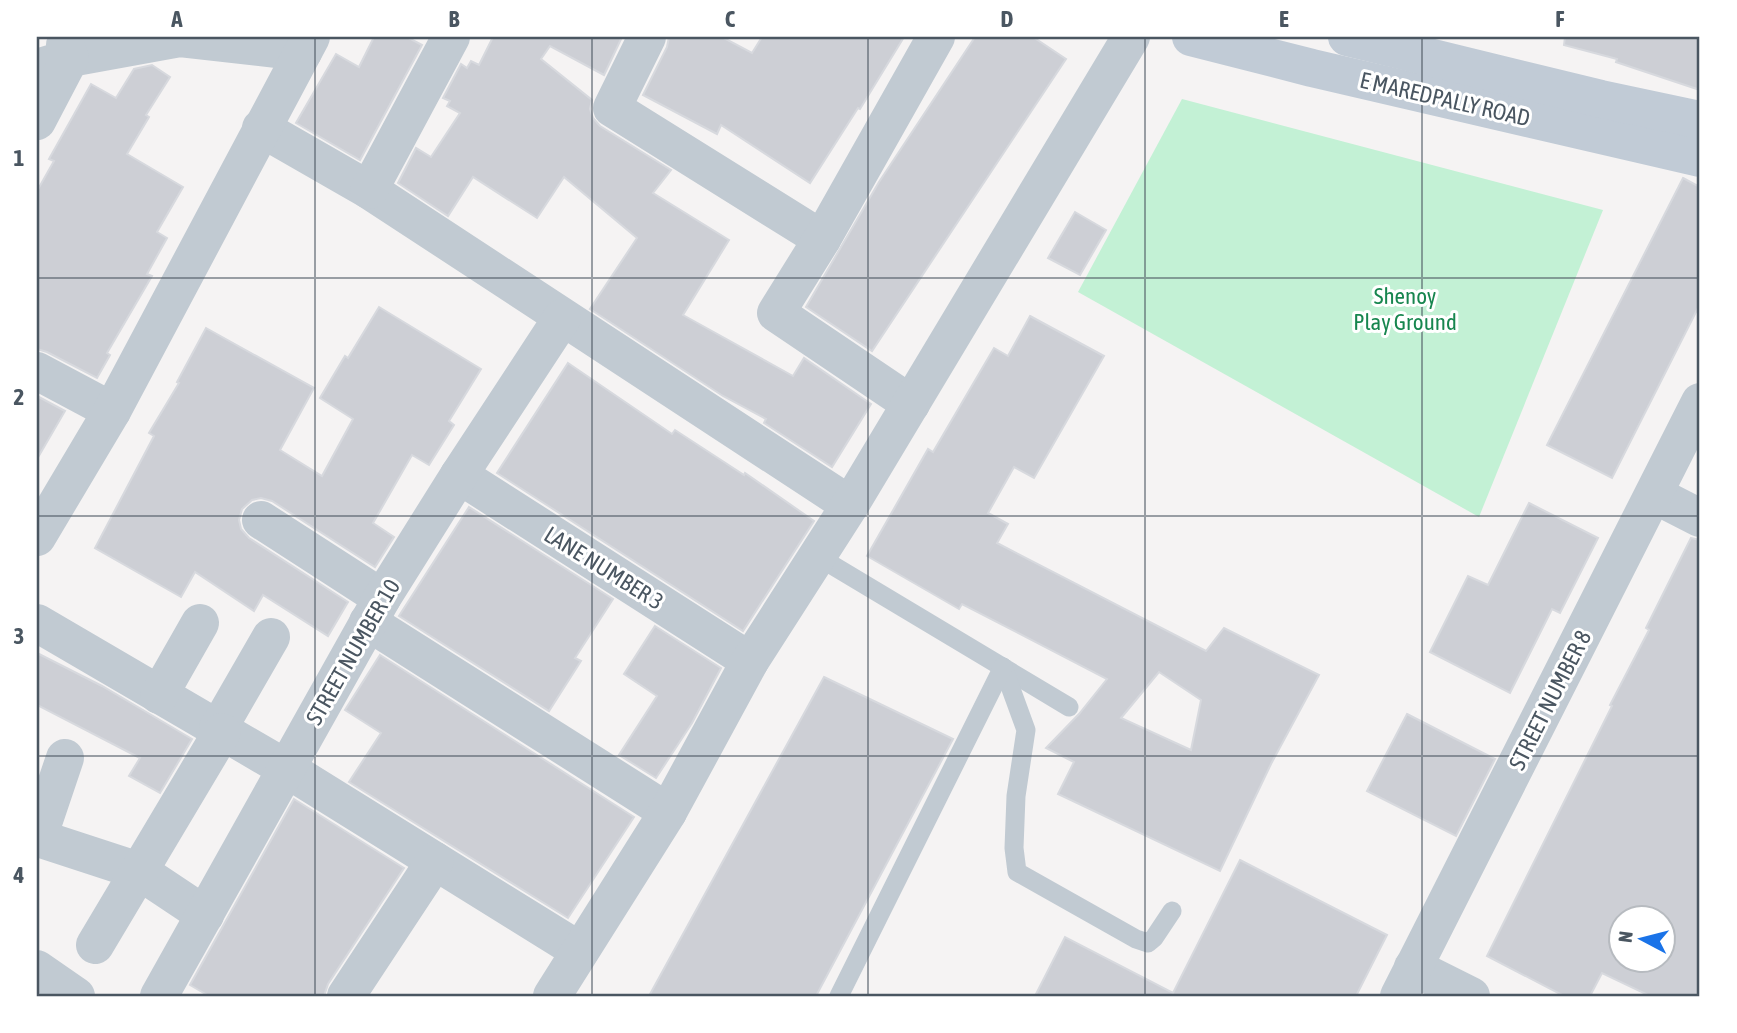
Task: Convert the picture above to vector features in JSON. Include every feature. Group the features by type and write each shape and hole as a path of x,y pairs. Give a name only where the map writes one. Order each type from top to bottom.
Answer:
{"main road":[{"name":"E MAREDPALLY ROAD","path":"1191,37 1487,90 1700,120"},
{"name":"E MAREDPALLY ROAD","path":"1347,37 1487,90 1700,158"}],"street":[{"path":"369,190 451,37"},
{"path":"646,37 612,108 822,239"},
{"path":"911,404 776,313 822,239 936,37"},
{"path":"552,996 668,812 750,661 850,505 1132,37"},
{"path":"37,121 56,54 180,38 307,44 112,411 37,537"},
{"path":"261,128 369,190 850,505"},
{"name":"STREET NUMBER 10","path":"172,991 205,915 375,610 562,318"},
{"path":"37,370 112,411"},
{"name":"STREET NUMBER 8","path":"1406,982 1700,402"},
{"name":"LANE NUMBER 3","path":"459,475 750,661"},
{"path":"1655,495 1700,518"},
{"path":"261,520 375,610 668,812"},
{"path":"159,695 200,623"},
{"path":"37,624 287,769 580,951"},
{"path":"94,945 139,871 271,637"},
{"path":"65,758 38,838 139,871 205,915"},
{"path":"346,996 435,861"},
{"path":"1406,982 1471,996"}],"lane":[{"path":"817,556 1069,707"},
{"path":"1003,667 1026,730 1016,796 1014,848 1017,872 1136,939 1148,943 1172,911"},
{"path":"839,996 1003,667"}],"green space":[{"name":"Shenoy Play Ground","path":"1182,99 1603,210 1479,517 1078,292"}],"building":[{"path":"374,37 407,37 422,45 360,160 296,123 336,54 359,67"},
{"path":"493,37 622,37 604,75 550,46 541,59 592,100 590,109 600,126 671,170 653,193 729,240 683,315 793,376 804,358 871,404 832,467 764,423 766,419 723,396 590,309 637,238 564,177 537,218 473,177 448,216 398,183 416,148 431,157 460,113 447,106 450,101 443,98 461,64 467,68 471,61 479,65"},
{"path":"669,37 722,37 752,53 762,37 904,37 810,183 721,125 717,134 643,95 667,47"},
{"path":"975,37 1033,37 1066,59 872,351 806,307 879,182"},
{"path":"1565,37 1700,37 1700,90 1616,62 1617,59 1564,45"},
{"path":"152,65 170,77 146,115 149,117 127,154 183,187 157,232 167,238 147,274 152,276 107,353 110,355 97,378 37,349 37,191 54,161 49,159 91,84 116,98 134,69"},
{"path":"1683,178 1700,187 1700,304 1612,478 1547,445"},
{"path":"1075,212 1106,230 1080,275 1048,258"},
{"path":"379,307 481,369 449,421 454,425 429,465 412,455 373,523 394,537 375,567 272,501 261,498 252,500 242,509 239,520 241,529 249,538 348,602 328,636 263,595 254,611 195,572 181,597 95,548 154,436 149,433 179,383 177,382 206,328 314,388 280,450 322,476 353,419 320,398"},
{"path":"1030,316 1104,356 1034,478 1014,467 988,513 1008,524 997,543 1206,651 1224,628 1319,675 1271,764 1220,871 1058,794 1074,762 1046,748 1079,714 1107,679 962,604 959,609 867,556 928,449 933,452 994,348 1008,356","holes":["1159,672 1201,700 1191,750 1121,718"]},
{"path":"568,363 672,434 675,430 744,475 745,473 814,521 743,631 497,473"},
{"path":"37,396 65,411 37,459"},
{"path":"1529,503 1598,538 1560,613 1552,609 1510,693 1430,652 1468,576 1488,585"},
{"path":"469,507 613,599 575,658 581,661 549,711 399,616"},
{"path":"1691,538 1700,540 1700,996 1650,996 1602,973 1590,996 1564,996 1487,956 1649,630 1646,628"},
{"path":"655,626 721,668 692,723 656,778 619,755 657,696 624,674"},
{"path":"37,653 102,686 192,739 160,793 129,776 140,758 37,705"},
{"path":"380,655 634,817 568,918 349,782 381,733 345,710"},
{"path":"824,677 953,739 816,996 649,996"},
{"path":"1407,714 1495,759 1456,836 1367,791"},
{"path":"294,799 404,868 328,984 324,996 209,996 190,985"},
{"path":"1240,860 1387,935 1356,996 1035,996 1065,937 1173,993"}]}
